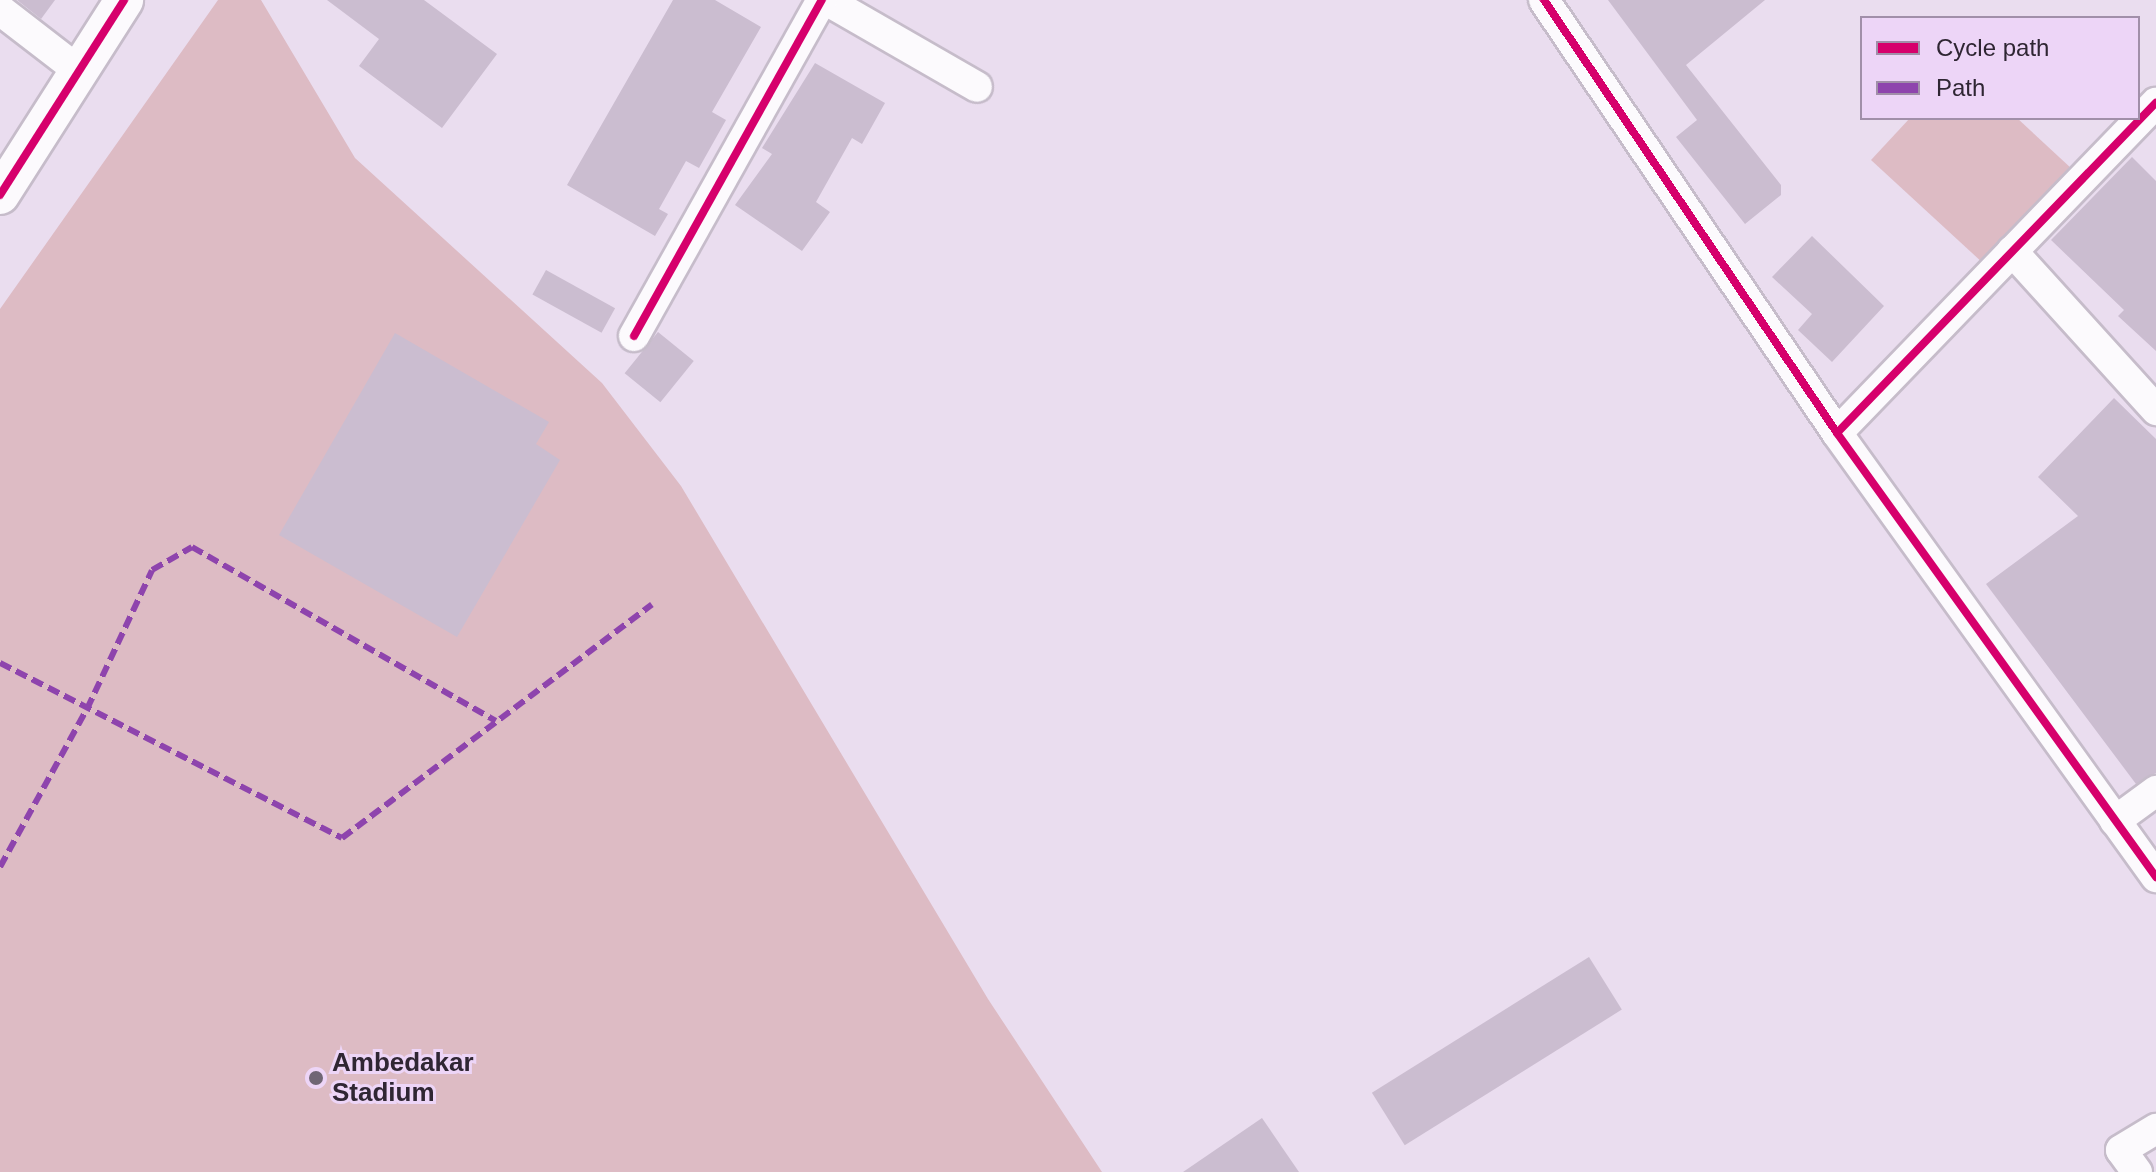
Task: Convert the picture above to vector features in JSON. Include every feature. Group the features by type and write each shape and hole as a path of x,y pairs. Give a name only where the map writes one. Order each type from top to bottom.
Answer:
{"street":[{"path":"0,195 124,0"},
{"path":"634,336 824,0 977,87"},
{"path":"1544,0 1837,433 2156,877"},
{"path":"0,10 78,70"},
{"path":"2140,119 2156,103"},
{"path":"1837,433 2139,120"},
{"path":"2012,251 2156,410"},
{"path":"2115,821 2156,791"},
{"path":"2137,1172 2121,1150 2156,1129"}],"shaded area":[{"path":"218,0 261,0 355,158 602,383 681,486 988,999 1102,1172 0,1172 0,309"},
{"path":"1908,120 2019,120 2072,169 1984,264 1871,160"}],"building":[{"path":"17,0 55,0 41,19"},
{"path":"327,0 424,0 497,54 442,128 359,66 379,39"},
{"path":"673,0 715,0 761,27 712,112 726,120 699,168 686,161 659,209 668,214 655,236 567,185"},
{"path":"1608,0 1765,0 1686,65 1781,185 1781,195 1745,224 1676,137 1697,120"},
{"path":"815,63 885,103 862,144 852,138 816,202 830,212 802,251 735,205 772,154 762,148"},
{"path":"2132,157 2156,181 2156,351 2118,316 2124,310 2051,240"},
{"path":"1812,236 1884,306 1832,362 1798,330 1812,314 1772,277"},
{"path":"546,270 615,308 602,333 532,294"},
{"path":"658,332 694,361 660,402 625,373"},
{"path":"395,333 549,422 536,444 560,460 457,637 279,535"},
{"path":"2114,398 2156,439 2156,773 2136,784 1986,584 2078,516 2038,477"},
{"path":"1589,957 1622,1010 1405,1145 1372,1093"},
{"path":"1262,1118 1299,1172 1183,1172"}],"marked path":[{"path":"0,867 87,709 152,570 192,547 496,721"},
{"path":"0,663 342,838 652,604"}],"cycle path":[{"path":"0,195 124,0"},
{"path":"634,336 822,0"},
{"path":"1544,0 1837,433 2156,877"},
{"path":"2140,120 2156,103"},
{"path":"1837,433 2140,120"}],"place":[{"name":"Ambedakar Stadium","path":"316,1078"}]}
